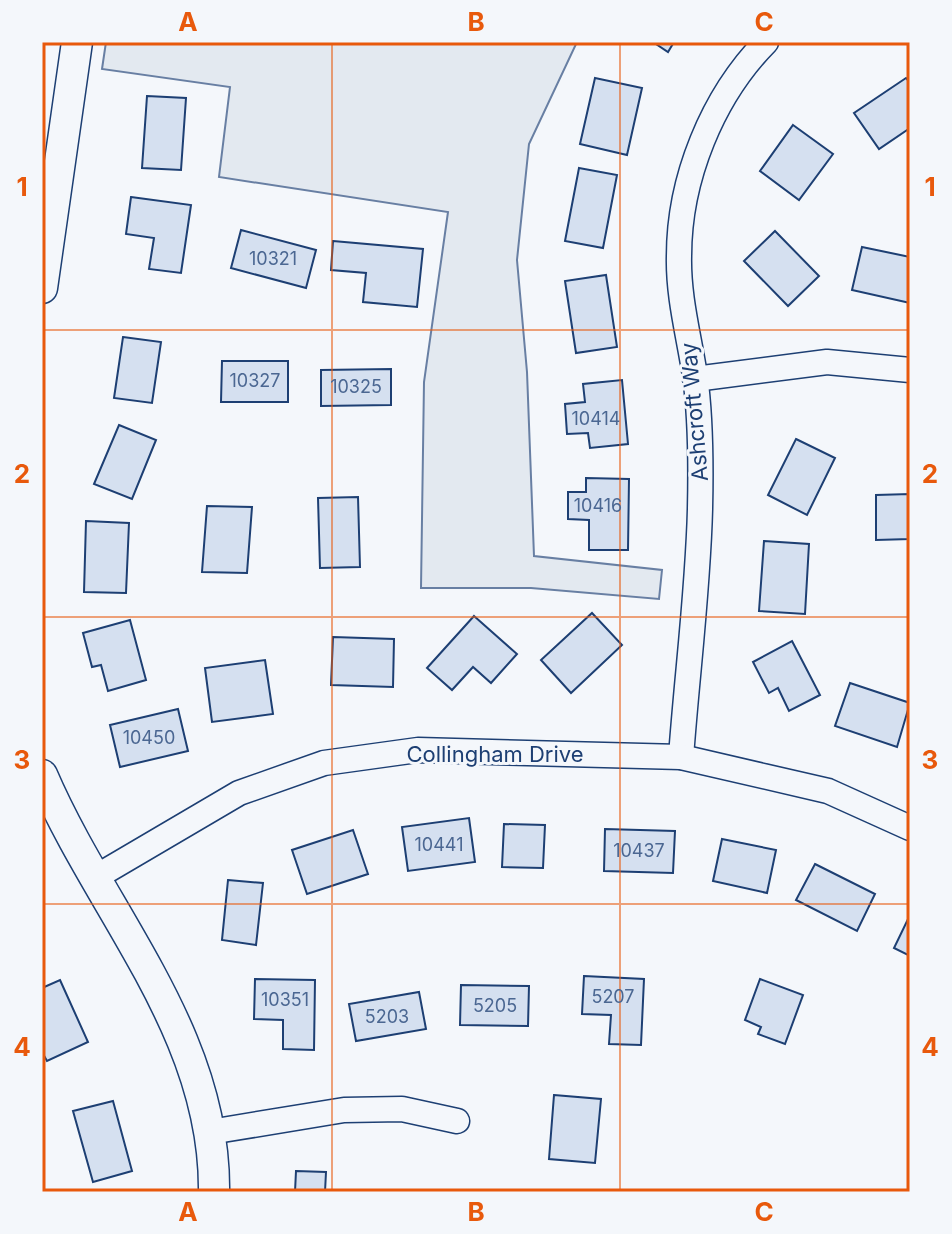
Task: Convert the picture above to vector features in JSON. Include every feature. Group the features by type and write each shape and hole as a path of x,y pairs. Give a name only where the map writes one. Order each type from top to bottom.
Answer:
{"street":[{"path":"42,288 77,42"},
{"name":"Ashcroft Way","path":"681,757 700,509 695,379 679,269 681,228 699,149 712,118 726,93 766,42"},
{"path":"695,379 827,362 910,370"},
{"name":"Collingham Drive","path":"96,877 239,793 324,763 418,750 681,757 828,791 910,828"},
{"path":"42,775 60,816 155,979 198,1086 210,1132 214,1192"},
{"path":"210,1132 344,1110 402,1109 457,1121"}],"shaded area":[{"path":"106,42 577,42 529,144 517,260 527,372 534,556 662,570 659,599 531,588 421,588 424,382 448,212 219,177 230,87 102,69"}],"building":[{"path":"653,42 674,42 668,52"},
{"path":"595,78 642,88 627,155 580,144"},
{"path":"906,78 910,83 910,128 879,149 854,113"},
{"path":"147,96 186,98 181,170 142,168"},
{"path":"793,125 833,154 799,200 760,171"},
{"path":"579,168 617,175 603,248 565,241"},
{"path":"131,197 191,205 181,273 149,269 154,238 126,234"},
{"path":"241,230 316,250 306,288 231,268"},
{"path":"775,231 819,276 788,306 744,261"},
{"path":"333,241 423,249 417,307 363,302 366,273 331,270"},
{"path":"862,247 910,257 910,303 852,290"},
{"path":"606,275 617,347 576,353 565,281"},
{"path":"123,337 161,342 152,403 114,398"},
{"path":"222,361 288,361 288,402 221,402"},
{"path":"391,369 391,405 321,406 321,370"},
{"path":"622,380 628,444 590,448 588,433 567,434 565,404 585,402 583,384"},
{"path":"119,425 156,440 132,499 94,484"},
{"path":"796,439 835,458 807,515 768,495"},
{"path":"586,478 629,479 628,550 589,550 589,520 568,519 568,492 586,492"},
{"path":"910,494 910,539 876,540 876,495"},
{"path":"358,497 360,567 320,568 318,498"},
{"path":"207,506 252,507 247,573 202,572"},
{"path":"86,521 129,523 126,593 84,592"},
{"path":"764,541 809,544 805,614 759,611"},
{"path":"592,613 622,645 571,693 541,660"},
{"path":"474,616 517,654 491,683 473,667 452,690 427,668"},
{"path":"130,620 146,680 108,691 101,665 92,667 83,633"},
{"path":"333,637 394,639 393,687 331,685"},
{"path":"792,641 820,695 789,711 778,688 769,693 753,662"},
{"path":"265,660 273,714 212,722 205,668"},
{"path":"850,683 910,703 897,747 835,726"},
{"path":"178,709 188,751 120,767 110,725"},
{"path":"469,818 475,862 408,871 402,827"},
{"path":"504,824 545,825 543,868 502,867"},
{"path":"605,829 675,831 673,873 604,871"},
{"path":"353,830 368,874 307,894 292,850"},
{"path":"722,839 776,850 767,893 713,881"},
{"path":"815,864 875,894 857,931 796,900"},
{"path":"228,880 263,883 256,945 222,940"},
{"path":"910,915 910,956 894,948"},
{"path":"584,976 644,979 641,1045 609,1044 611,1015 582,1014"},
{"path":"255,979 315,980 314,1050 283,1049 283,1020 254,1019"},
{"path":"760,979 803,995 785,1044 758,1034 761,1027 745,1020"},
{"path":"60,980 88,1042 47,1061 42,1052 42,988"},
{"path":"461,985 529,986 528,1026 460,1025"},
{"path":"419,992 426,1029 356,1041 349,1004"},
{"path":"554,1095 601,1099 595,1163 549,1159"},
{"path":"113,1101 132,1171 93,1182 73,1111"},
{"path":"296,1171 326,1172 325,1192 295,1192"}]}
